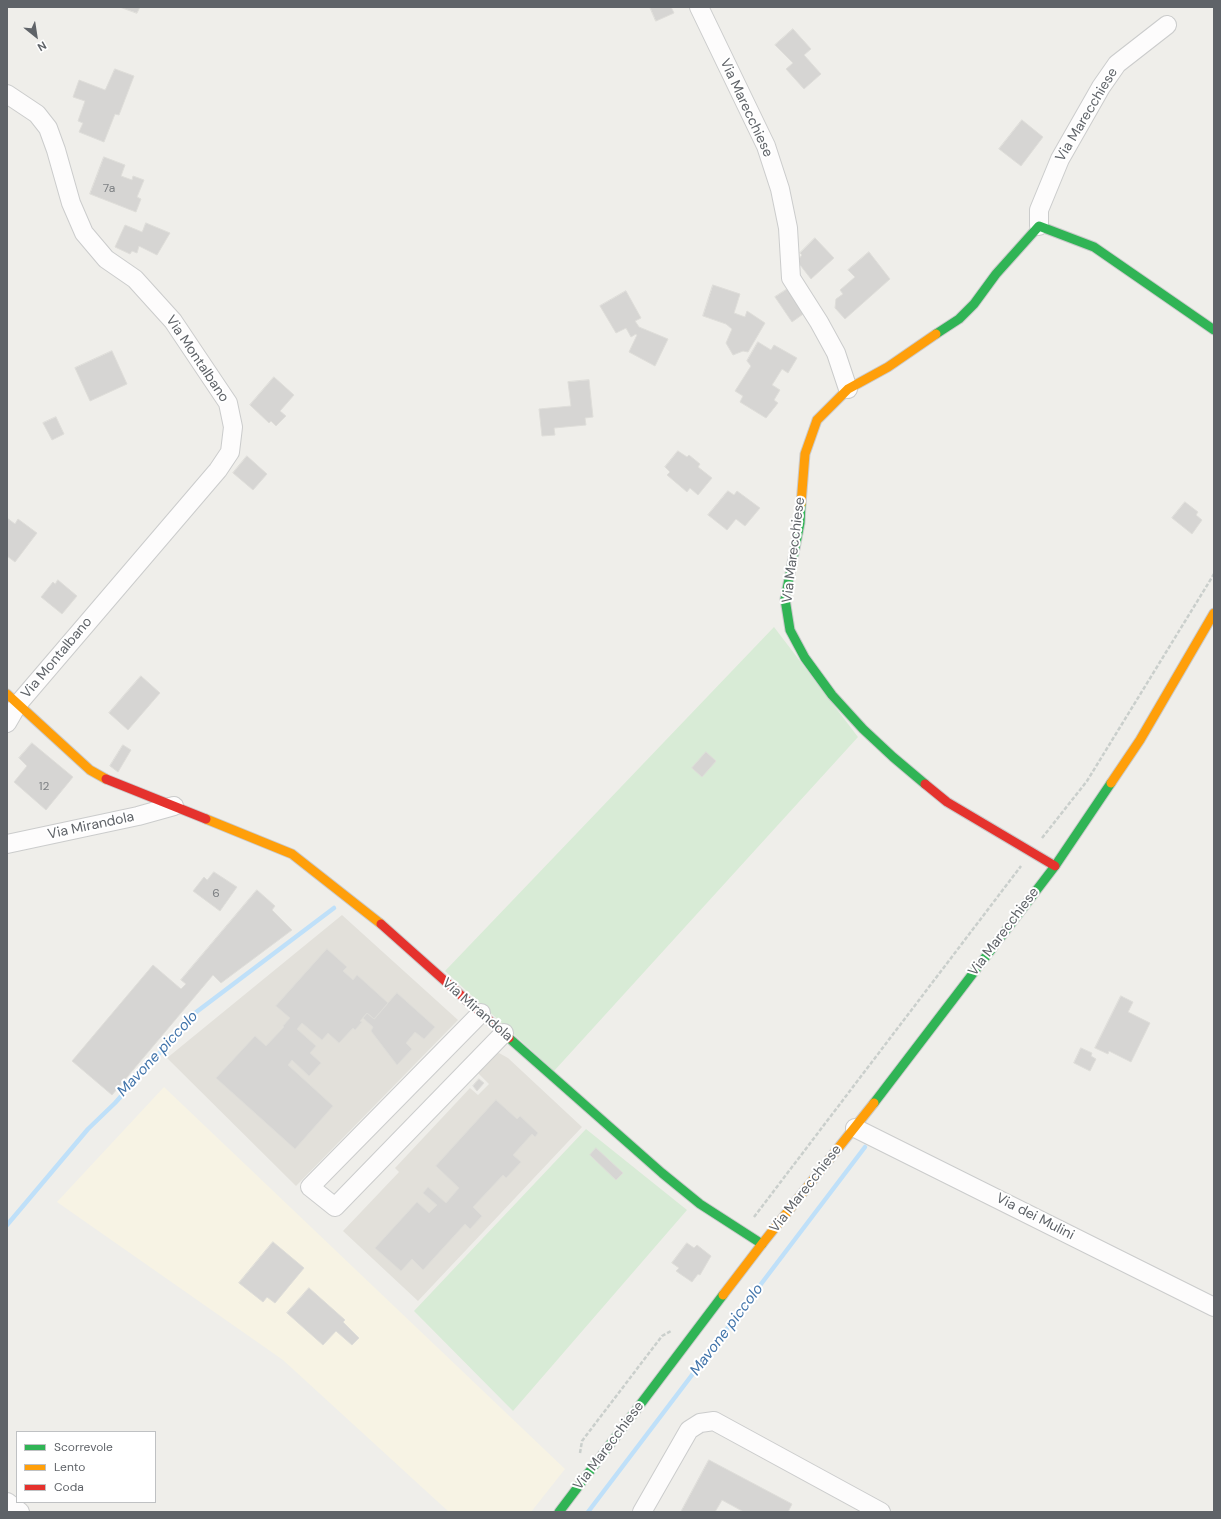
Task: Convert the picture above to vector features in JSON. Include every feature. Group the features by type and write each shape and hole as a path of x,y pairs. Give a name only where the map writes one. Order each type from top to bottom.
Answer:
{"street":[{"name":"Via Marecchiese","path":"699,7 766,146 780,189 788,228 792,278 819,322 836,354 848,389"},
{"name":"Via Marecchiese","path":"1055,866 947,802 863,730 832,695 805,658 790,630 785,599 800,522 805,454 817,420 848,389 888,368 959,319 974,304 996,274 1039,226 1039,210 1060,159 1101,87 1117,64 1167,25"},
{"name":"Via Montalbano","path":"7,94 38,114 48,128 71,203 84,233 106,259 135,279 174,321 228,403 233,427 230,452 218,470 13,699"},
{"path":"1039,226 1094,247 1214,330"},
{"name":"Via Marecchiese","path":"559,1512 762,1244 855,1128 1055,866 1140,740 1214,612"},
{"path":"7,724 13,699"},
{"name":"Via Mirandola","path":"13,699 90,770 115,784 174,806 292,854 371,916 662,1173 700,1204 762,1244"},
{"name":"Via Mirandola","path":"7,844 138,816 174,806"},
{"path":"481,1013 310,1187 335,1207 504,1033"},
{"name":"Via dei Mulini","path":"855,1128 1214,1307"},
{"path":"642,1512 689,1430 700,1423 714,1421 881,1512"},
{"path":"7,1502 20,1512"}],"path":[{"path":"1039,842 1087,781 1214,574"},
{"path":"750,1223 1024,862"}],"shaded area":[{"path":"342,915 458,1020 296,1186 167,1058"},
{"path":"499,1053 508,1058 582,1127 418,1301 343,1231 399,1172 395,1168 470,1088 478,1095 489,1084 476,1071 490,1056"},
{"path":"164,1087 565,1469 531,1512 449,1512 283,1360 57,1202"}],"green space":[{"path":"774,627 858,737 554,1071 445,971"},
{"path":"586,1129 687,1210 513,1411 414,1311"}],"building":[{"path":"120,7 140,7 137,13"},
{"path":"650,7 671,7 674,13 656,21"},
{"path":"793,29 811,49 804,55 821,74 804,89 786,69 793,63 775,45"},
{"path":"115,69 134,76 119,115 115,114 104,142 79,132 83,123 78,121 85,101 73,97 79,80 105,90"},
{"path":"1022,120 1043,137 1021,166 999,149"},
{"path":"104,157 125,165 121,176 132,180 133,176 144,180 137,197 141,199 136,212 90,194"},
{"path":"146,223 170,233 157,255 139,246 137,253 132,251 130,254 115,247 125,225 142,232"},
{"path":"815,238 834,258 811,279 797,261 802,255 800,253"},
{"path":"869,252 890,279 845,319 835,308 836,299 843,294 840,290 855,277 848,270"},
{"path":"713,285 740,294 734,313 745,317 747,311 765,323 748,352 743,351 733,355 726,343 732,329 726,324 703,316"},
{"path":"789,288 806,312 792,322 775,297"},
{"path":"626,291 641,318 635,321 639,327 668,339 655,366 629,352 637,335 636,334 631,337 626,328 616,333 600,306"},
{"path":"758,342 771,350 774,345 797,358 788,373 782,369 772,385 780,390 774,400 778,403 766,418 740,402 743,396 735,391 751,366 747,361"},
{"path":"112,351 127,384 90,401 75,368"},
{"path":"274,377 294,395 280,411 286,416 276,426 271,421 269,423 250,405"},
{"path":"589,380 593,417 585,418 586,425 554,428 555,435 542,436 539,409 571,406 568,382"},
{"path":"56,417 64,434 52,440 43,423"},
{"path":"678,451 687,457 689,455 700,464 698,467 712,478 698,495 690,488 687,492 667,475 670,472 665,467"},
{"path":"247,456 267,474 253,490 233,473"},
{"path":"728,491 734,495 737,491 760,508 745,526 736,519 727,530 708,515"},
{"path":"1185,502 1198,512 1196,515 1202,520 1192,534 1172,518"},
{"path":"7,518 15,524 18,519 37,533 15,562 7,556"},
{"path":"58,580 77,596 62,614 41,597 53,582 55,584"},
{"path":"141,676 160,693 128,730 109,713"},
{"path":"32,743 73,777 46,810 14,782 27,766 19,758"},
{"path":"123,745 131,750 118,772 110,766"},
{"path":"706,752 716,761 702,777 692,768"},
{"path":"214,872 237,887 220,911 193,891 204,877 207,880"},
{"path":"257,890 275,906 272,910 292,930 221,983 213,975 112,1095 72,1061 153,965 181,989 186,984 181,980"},
{"path":"327,949 347,967 343,971 353,980 357,975 388,1003 374,1019 367,1013 355,1030 353,1028 339,1043 328,1033 322,1040 302,1023 297,1029 316,1046 310,1053 321,1063 309,1076 292,1060 288,1065 333,1106 295,1149 216,1078 255,1036 266,1046 284,1027 283,1026 290,1018 276,1006"},
{"path":"397,993 435,1027 424,1039 415,1032 406,1043 412,1049 397,1065 371,1031 373,1027 363,1018 367,1013 374,1019"},
{"path":"1121,996 1133,1002 1128,1012 1150,1023 1131,1062 1109,1051 1108,1054 1095,1048"},
{"path":"1081,1048 1092,1053 1091,1056 1096,1059 1090,1071 1074,1063"},
{"path":"479,1079 484,1083 477,1091 473,1086"},
{"path":"496,1100 517,1119 520,1116 538,1133 535,1137 532,1134 513,1155 521,1162 506,1178 503,1175 473,1207 482,1216 470,1229 465,1224 423,1270 412,1259 401,1271 375,1248 417,1202 429,1213 437,1205 423,1193 428,1187 446,1203 459,1188 436,1166"},
{"path":"596,1148 623,1173 616,1180 590,1155"},
{"path":"273,1242 304,1268 275,1303 267,1297 263,1302 239,1283"},
{"path":"687,1243 694,1248 697,1245 711,1256 700,1275 698,1274 692,1282 676,1271 679,1268 672,1263"},
{"path":"309,1288 345,1320 343,1322 359,1338 352,1345 336,1331 323,1345 287,1313"},
{"path":"709,1460 792,1504 788,1512 744,1512 722,1500 715,1512 681,1512"}],"waterway":[{"name":"Mavone piccolo","path":"7,1225 88,1129 115,1103 195,1013 334,908"},
{"name":"Mavone piccolo","path":"588,1512 865,1147"}],"traffic: fast":[{"path":"936,334 959,319 974,304 996,274 1039,226 1094,247 1214,330"},
{"path":"801,504 800,523 785,599 790,630 805,658 832,695 863,729 925,784"},
{"path":"874,1103 1055,866 1111,783"},
{"path":"509,1038 662,1173 700,1204 762,1244"},
{"path":"559,1512 723,1295"}],"traffic: slow":[{"path":"801,504 805,454 817,420 848,389 888,367 936,334"},
{"path":"1111,783 1140,740 1214,613"},
{"path":"7,694 90,770 106,779"},
{"path":"206,819 292,854 381,924"},
{"path":"723,1295 874,1103"}],"traffic: jam":[{"path":"106,779 206,819"},
{"path":"925,784 947,802 1055,866"},
{"path":"381,924 509,1038"}]}
